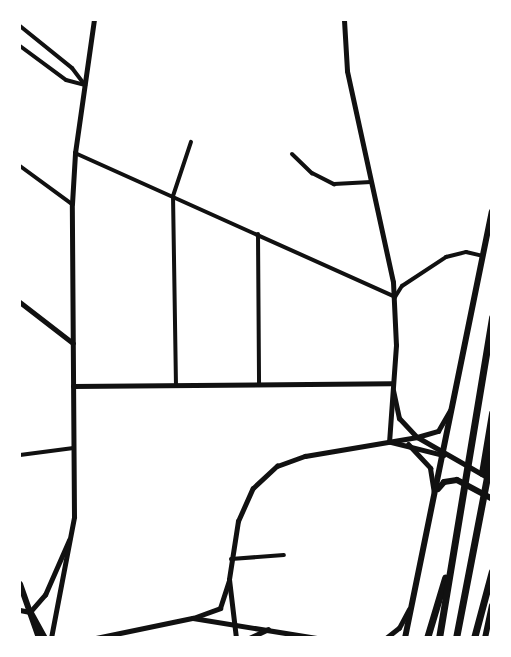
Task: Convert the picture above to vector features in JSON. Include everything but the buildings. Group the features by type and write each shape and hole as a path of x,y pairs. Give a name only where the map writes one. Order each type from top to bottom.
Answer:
{"highway":[{"path":"439,638 492,317"},
{"path":"456,638 489,451 492,413"},
{"path":"427,638 452,556"},
{"path":"474,638 492,571"}],"main road":[{"path":"344,20 347,71 395,297 389,442"},
{"path":"405,638 492,212"},
{"path":"392,383 399,418 417,437 435,445 443,455 492,480"},
{"path":"193,618 220,608 229,579 231,559 245,501 272,469 305,456 417,437 442,427 455,397"},
{"path":"389,442 408,444 433,455 443,455"},
{"path":"408,444 430,468 435,495"},
{"path":"435,495 442,484 454,480 492,499"},
{"path":"229,579 236,638"},
{"path":"20,584 39,638"},
{"path":"485,638 492,606"},
{"path":"30,612 39,621 45,638"},
{"path":"249,638 268,629"}],"street":[{"path":"51,638 71,534 74,448 72,204 75,153 93,20"},
{"path":"20,26 72,68 85,85"},
{"path":"20,46 66,80 85,85"},
{"path":"176,386 173,196 191,142"},
{"path":"75,153 395,297 402,286 446,257 466,252 484,257"},
{"path":"292,154 312,173 334,184 371,182"},
{"path":"20,166 72,204"},
{"path":"258,234 260,384"},
{"path":"20,302 73,344"},
{"path":"73,386 392,383"},
{"path":"20,455 74,448"},
{"path":"20,610 30,612 45,595 71,534"},
{"path":"231,559 284,555"},
{"path":"386,638 399,628 412,604"},
{"path":"96,638 193,618 316,638"}]}
